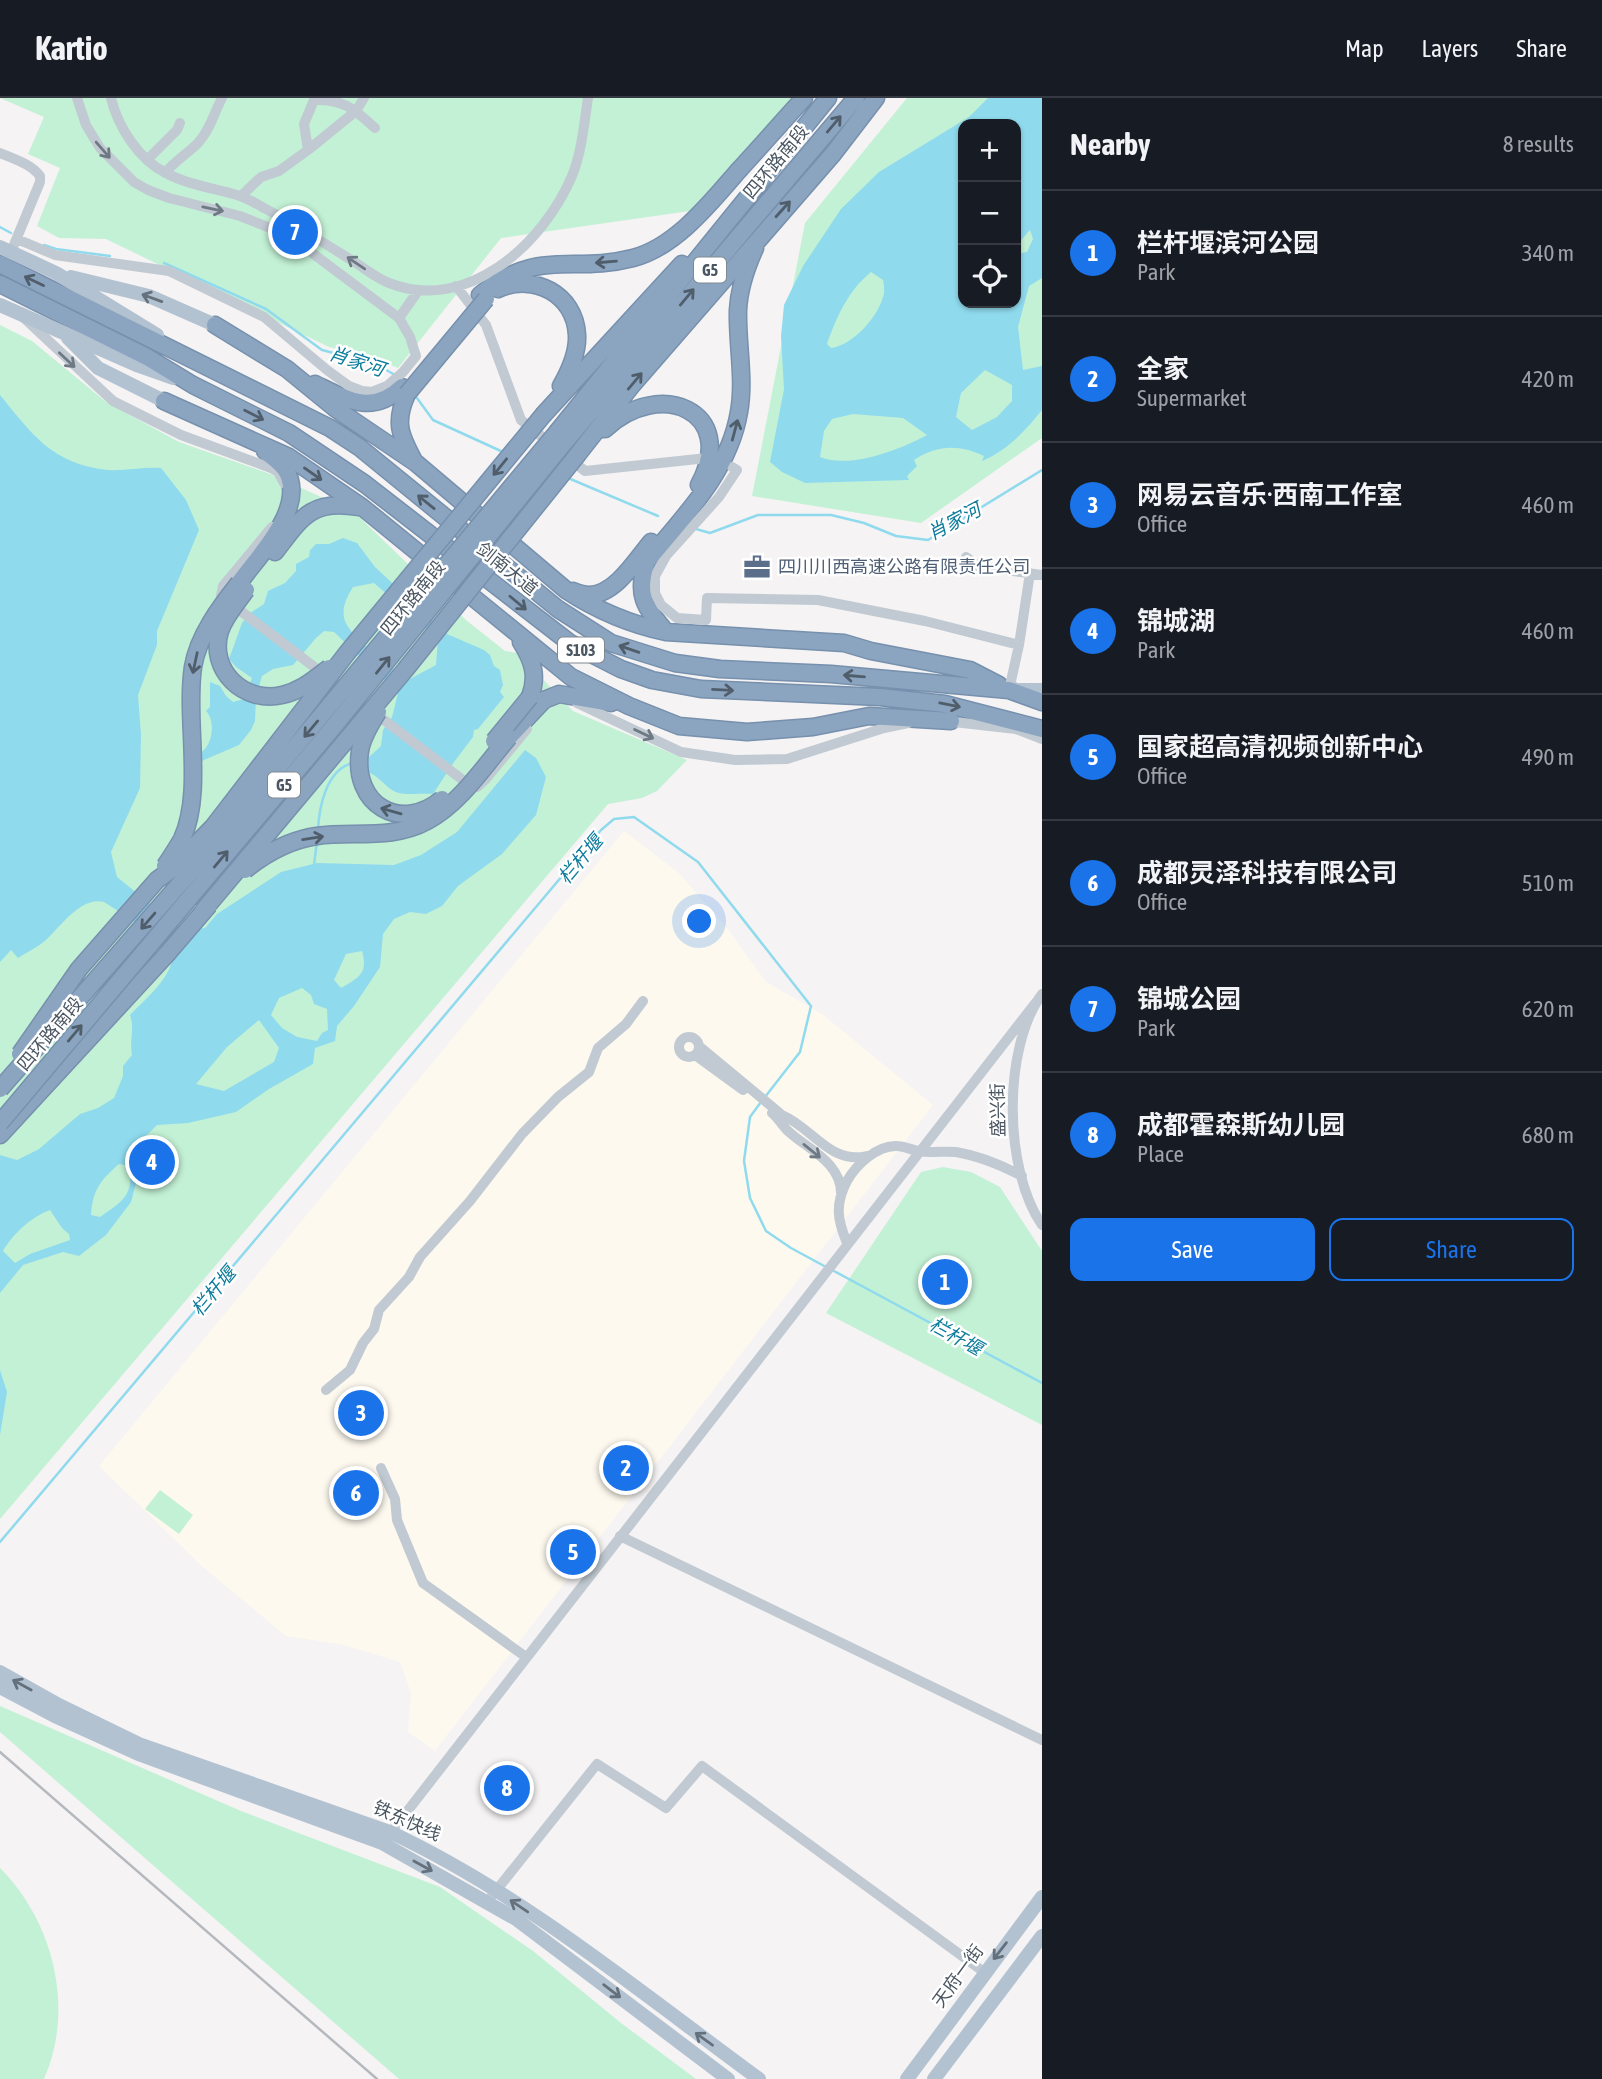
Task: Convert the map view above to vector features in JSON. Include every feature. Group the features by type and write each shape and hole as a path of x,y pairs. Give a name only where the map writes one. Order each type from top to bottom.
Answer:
{"highway":[{"path":"215,325 287,369 357,403 380,401 395,393 401,383 503,276 545,264 605,263 635,258 668,240 697,217 804,98"},
{"name":"四环路南段","path":"0,1123 330,731 828,98"},
{"name":"四环路南段","path":"0,1089 206,854 561,437 856,98"},
{"path":"0,1135 167,954 405,670 633,384 833,154 876,98"},
{"path":"157,880 172,869 213,827 347,653 544,414 765,177"},
{"path":"666,632 645,607 641,577 648,561 720,469 734,435 741,388 738,311 740,294 746,269 763,232"},
{"name":"剑南大道","path":"7,250 205,365 330,428 359,447 558,609 611,643 675,663 720,669 831,674 1009,690 1042,702"},
{"path":"483,297 508,285 531,283 553,291 569,309 577,336 575,351 567,376 544,414"},
{"name":"剑南大道","path":"0,284 147,357 193,385 289,433 328,458 478,570 570,643 621,669 652,680 701,689 934,702 1042,729"},
{"path":"287,369 335,408 416,463 566,590 612,616 666,632 844,643 871,651 970,670 1009,690"},
{"path":"401,383 401,437 416,463"},
{"path":"164,401 289,457 362,507 571,677 629,706 679,726 747,732 813,727 869,716 951,721"},
{"path":"566,590 590,596 615,584 698,487 710,458 711,442 705,428 694,414 683,407 657,402 629,411 610,424 578,454"},
{"path":"253,439 284,469 291,485 290,506 283,523 242,586 219,634 217,652 222,669 231,681 262,695 282,695 305,686 347,653"},
{"path":"0,1081 79,969 157,880 183,837 192,799 193,666 209,625 298,522 318,507 339,503 362,507"},
{"path":"405,670 371,723 360,750 363,788 376,806 392,814 411,815 434,806 451,792 530,697 536,683 532,660 512,629"},
{"path":"203,911 235,878 285,845 317,836 405,830 428,821 452,803 544,700 559,694 629,706"}],"main road":[{"path":"7,250 56,273 205,365"},
{"path":"56,273 149,296 215,325"},
{"path":"0,305 139,366 193,385"},
{"path":"62,332 98,368 164,401"},
{"path":"1009,690 1042,690"},
{"name":"铁东快线","path":"0,1672 59,1705 139,1744 386,1838"},
{"name":"铁东快线","path":"0,1687 55,1716 141,1755 428,1850 492,1896 567,1938 759,2079"},
{"name":"铁东快线","path":"492,1896 516,1919 728,2079"},
{"name":"天府一街","path":"907,2079 1042,1897"},
{"path":"934,2079 1042,1936"}],"street":[{"path":"0,153 36,170 40,176 40,182 7,250 169,271 264,317 349,386 372,392 401,383 416,356 410,337 399,318 288,235 240,216 169,198 134,182 100,148 86,125 77,98"},
{"path":"111,98 114,110 134,145 165,173 241,196 295,224 389,283 426,292 456,286 503,266 550,215 572,176 580,153 588,98"},
{"path":"165,173 175,160 197,144 222,98"},
{"path":"241,196 261,177 279,171 308,150 356,111 364,98"},
{"path":"308,150 304,124 314,100 331,99 346,104 375,128"},
{"path":"148,159 177,130 180,123"},
{"path":"456,286 486,325 521,420 585,471 707,458"},
{"path":"399,318 418,290"},
{"path":"18,313 113,401 181,435 256,461 278,472 286,485 284,506 270,530 220,591 221,596 472,787 477,787 485,780 538,714 558,702 570,701 584,705 681,752 734,760 787,760 884,728 917,721 951,721 1016,729 1042,739"},
{"path":"732,467 737,470 719,497 666,556 655,576 656,593 661,605 677,618 706,620 706,598 818,600 925,621 1019,645"},
{"path":"966,557 978,566 1036,574 1009,690"},
{"path":"386,1838 847,1242 1040,998"},
{"name":"盛兴街","path":"1040,998 1021,1036 1014,1081 1017,1153 1029,1203 1042,1225"},
{"path":"326,1390 350,1370 363,1343 374,1329 379,1310 409,1277 420,1257 470,1201 522,1134 558,1097 589,1072 598,1048 626,1024 643,1001"},
{"path":"697,1051 775,1112 796,1121 834,1153 854,1159 896,1146 919,1151 970,1155 1022,1176"},
{"path":"775,1112 785,1129 831,1166 840,1180 838,1222 847,1242"},
{"path":"841,1193 852,1173 867,1156"},
{"path":"381,1468 395,1499 397,1520 423,1583 526,1657"},
{"path":"621,1536 1042,1740"},
{"path":"492,1896 597,1764 666,1808 702,1766 985,1972"}],"shaded area":[{"path":"624,831 679,873 730,932 766,982 822,1014 933,1105 435,1751 408,1732 411,1693 400,1662 344,1645 286,1636 204,1568 99,1466"}],"green space":[{"path":"0,98 793,98 690,211 501,238 398,368 375,358 329,347 106,239 59,238 37,226 60,168 28,154 44,117"},
{"path":"907,98 1042,98 1042,438 921,523 752,496 805,223"},
{"path":"0,325 32,341 106,402 179,442 273,475 354,512 466,620 505,651 518,653 573,711 687,760 657,791 642,798 608,804 0,1519"},
{"path":"943,1167 971,1172 1000,1187 1042,1251 1042,1425 826,1313 921,1172"},
{"path":"160,1490 193,1515 179,1534 145,1509"},
{"path":"0,1706 241,1811 440,1887 533,1951 621,2023 696,2079 399,2079 0,1732"},
{"path":"0,1868 19,1890 34,1914 46,1940 54,1968 58,2024 44,2079 0,2079"}],"water":[{"path":"988,98 1042,98 1042,278 1029,286 1018,327 1023,370 1042,366 1042,410 1015,439 991,457 982,461 984,456 957,448 931,451 914,460 917,466 907,476 909,480 805,483 782,472 770,462 784,389 781,336 784,305 803,266 841,209 879,172 958,124 958,308 1021,308 1021,253 1027,252 1033,239 1030,230 1021,240 1021,119 966,119","holes":["871,272 883,280 884,293 880,305 870,322 856,336 831,348 827,344 839,314 850,296","985,370 1012,385 1012,401 997,417 972,430 956,417 961,393","853,414 903,418 927,435 875,456 846,461 820,457 824,431 832,419"]},
{"path":"0,395 45,445 71,461 107,470 161,468 186,500 199,530 157,631 157,645 138,695 141,735 140,788 111,852 117,877 184,931 205,928 217,914 281,872 317,863 394,865 421,855 457,832 525,750 536,758 546,777 536,815 502,854 458,886 442,906 426,914 410,912 394,919 383,934 380,967 337,1026 335,1041 315,1048 313,1064 236,1112 188,1123 157,1125 137,1145 136,1183 131,1202 106,1235 79,1256 63,1252 23,1265 0,1293 0,1155 17,1160 39,1149 80,1114 98,1108 114,1098 123,1076 123,1066 132,1055 130,1015 166,975 173,956 173,946 104,902 96,901 79,908 36,947 18,958 11,950 0,962","holes":["362,951 364,965 361,974 341,988 334,980 346,954","302,988 311,995 314,1004 327,1009 328,1030 322,1033 317,1041 297,1037 282,1028 271,1015 279,998","259,1020 279,1048 274,1062 224,1091 196,1084 227,1047","119,1164 130,1166 128,1191 120,1202 100,1217 91,1215 96,1192 107,1175","50,1210 69,1234 70,1240 30,1254 15,1263 3,1251 17,1232"]},
{"path":"343,538 357,543 375,567 447,634 484,650 490,655 494,666 500,670 503,685 500,692 504,697 478,729 474,730 473,737 433,794 399,793 361,770 355,760 369,757 381,746 383,730 392,717 398,693 334,632 324,631 293,665 273,669 262,676 256,696 255,721 239,745 194,767 188,760 204,750 211,736 211,720 206,711 210,707 210,682 220,686 233,702 244,699 252,678 229,659 242,623 250,613 264,604 268,591 285,583 296,571 296,564 309,557 310,550 316,544 329,544","holes":["374,583 438,639 436,665 408,680 362,643 347,626 344,618 347,598 353,587"]},
{"path":"0,1370 7,1392 0,1435"}],"waterway":[{"name":"肖家河","path":"0,227 11,233"},
{"name":"肖家河","path":"44,245 110,256"},
{"name":"肖家河","path":"164,263 266,309 322,350 376,364 395,375"},
{"name":"肖家河","path":"414,394 433,420 503,452"},
{"name":"肖家河","path":"696,529 710,533 758,515 831,515 864,523 896,536 928,540 1042,470"},
{"name":"肖家河","path":"568,478 658,516"},
{"path":"318,830 322,801 330,781 336,773 353,763"},
{"name":"栏杆堰","path":"0,1542 601,830 614,819 634,817 698,862 811,1006 800,1052 765,1097"},
{"path":"314,865 317,841"},
{"name":"栏杆堰","path":"761,1102 750,1117 744,1161 750,1198 766,1231 826,1267"},
{"name":"栏杆堰","path":"832,1270 1042,1383"}],"railway":[{"path":"0,1752 377,2079"}],"place":[{"name":"锦城公园","path":"295,232"},
{"name":"四川川西高速公路有限责任公司","path":"757,567"},
{"name":"锦城湖","path":"152,1162"},
{"name":"栏杆堰滨河公园","path":"945,1282"},
{"name":"网易云音乐·西南工作室","path":"361,1413"},
{"name":"全家","path":"626,1468"},
{"name":"成都灵泽科技有限公司","path":"356,1493"},
{"name":"国家超高清视频创新中心","path":"573,1552"},
{"name":"成都霍森斯幼儿园","path":"507,1788"}]}
